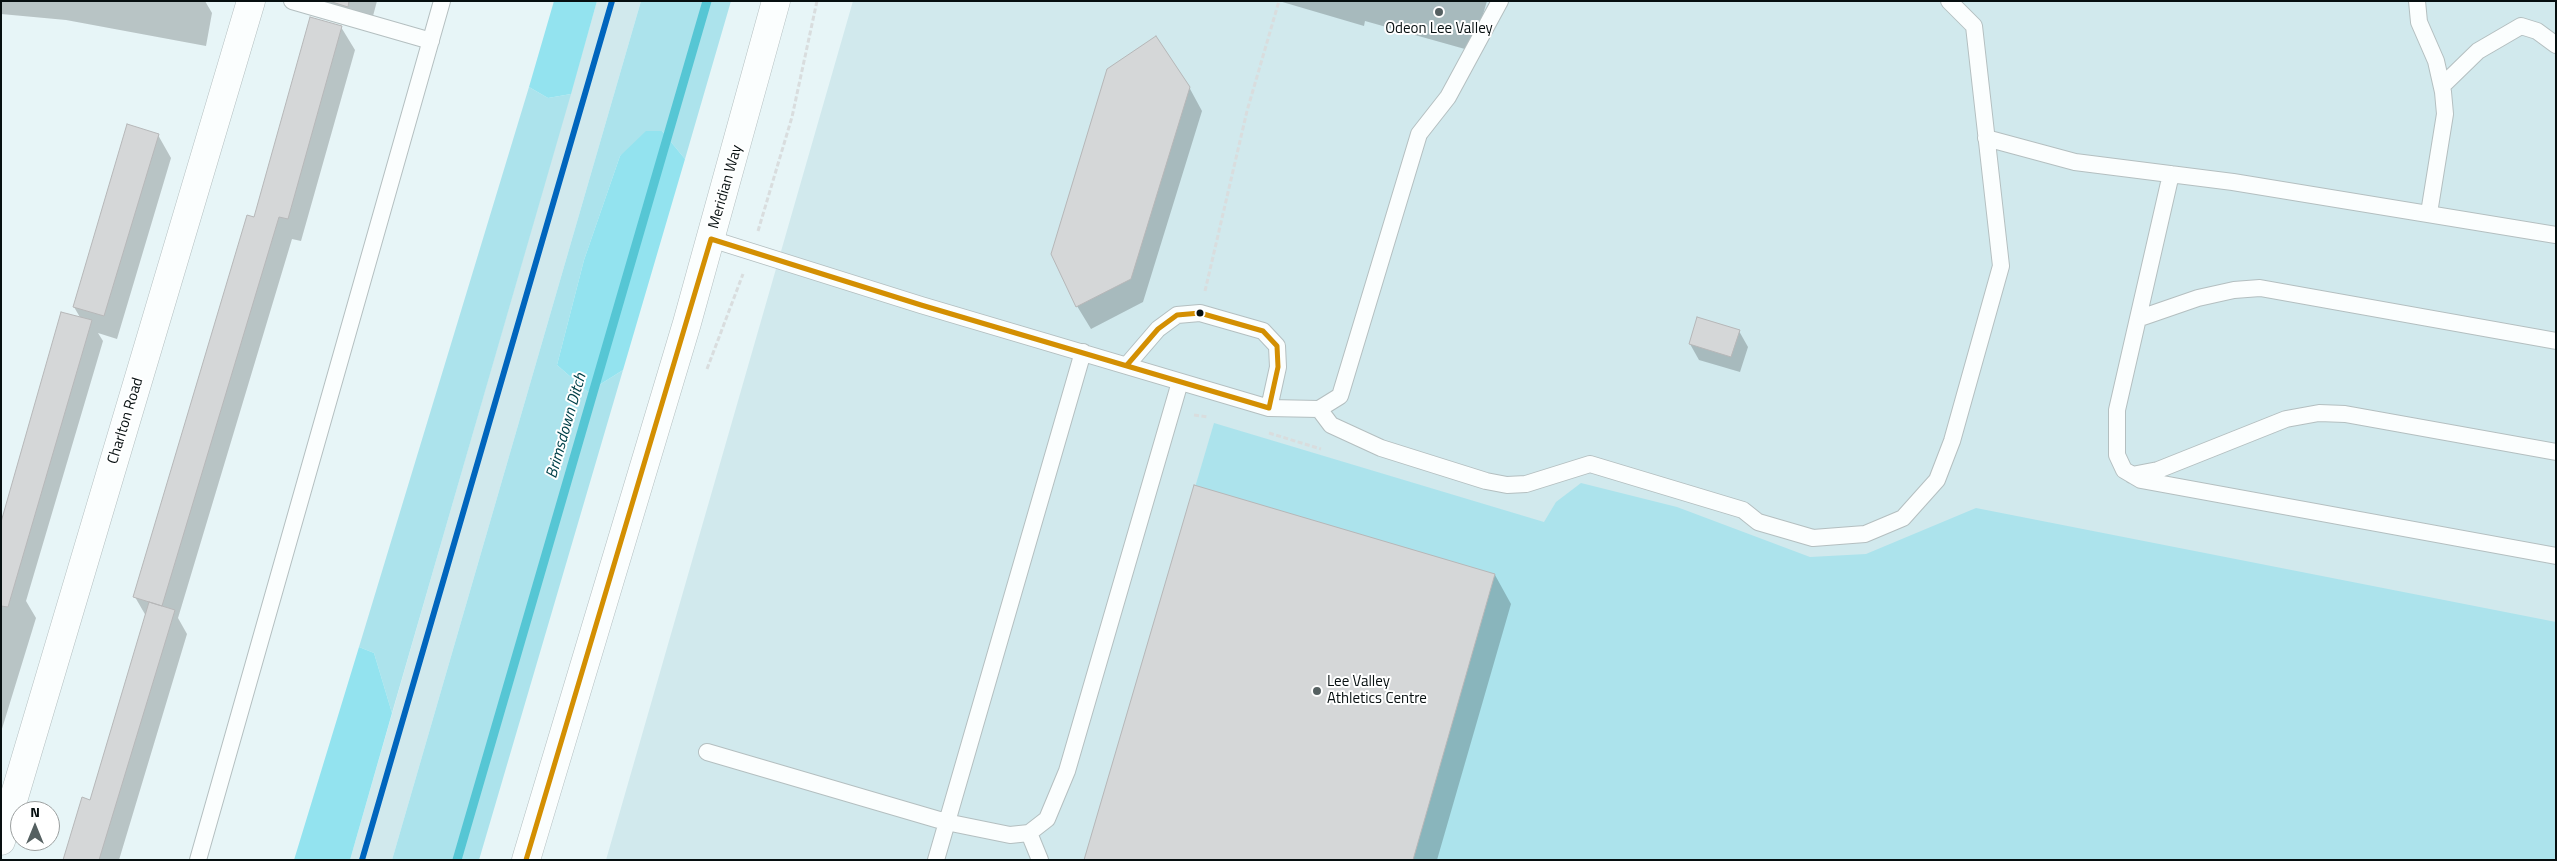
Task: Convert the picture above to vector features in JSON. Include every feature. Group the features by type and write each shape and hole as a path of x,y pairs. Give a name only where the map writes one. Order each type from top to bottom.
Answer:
{"main road":[{"name":"Charlton Road","path":"1,841 251,1"},
{"name":"Meridian Way","path":"526,860 711,239 776,1"}],"lane":[{"path":"292,1 431,41"},
{"path":"198,860 442,1"},
{"path":"711,239 1270,408 1319,409 1340,396 1419,134 1448,97 1500,1"},
{"path":"1319,409 1331,425 1381,448 1486,481 1508,485 1526,484 1590,464 1743,510 1758,522 1813,538 1865,534 1903,518 1937,480 1952,442 2001,266 1974,26 1949,1"},
{"path":"2417,1 2419,22 2436,61 2442,86 2445,114 2428,213"},
{"path":"2442,86 2478,51 2521,26 2536,31 2556,44"},
{"path":"1986,138 2075,162 2233,182 2556,235"},
{"path":"2172,174 2140,318 2117,410 2117,455 2124,470 2141,480 2556,556"},
{"path":"2140,318 2198,298 2234,290 2260,288 2556,341"},
{"path":"1128,365 1158,329 1177,315 1200,313 1262,331 1277,346 1278,368 1270,408"},
{"path":"936,860 1083,352"},
{"path":"708,752 946,822 1010,835 1029,833 1047,819 1067,771 1180,382"},
{"path":"2132,475 2158,470 2286,418 2319,413 2345,414 2556,452"},
{"path":"1029,833 1040,860"}],"path":[{"path":"769,198 792,117 817,1"},
{"path":"1200,313 1247,111 1279,1"},
{"path":"734,298 737,290"}],"shaded area":[{"path":"554,1 597,1 571,94 548,98 529,87"},
{"path":"597,1 641,1 392,860 350,860"},
{"path":"641,1 731,1 685,159 662,131 620,156 584,260 557,365 588,392 623,370 479,860 392,860"},
{"path":"853,1 2556,1 2556,860 606,860"},
{"path":"529,87 548,98 571,94 392,713 374,653 359,647"},
{"path":"646,131 662,131 685,159 623,370 588,392 557,365 584,260 620,156"},
{"path":"1214,423 1544,522 1556,502 1581,483 1677,507 1810,557 1866,554 1976,508 2556,622 2556,860 1085,860"},
{"path":"359,647 374,653 392,713 350,860 294,860"}],"building":[{"path":"329,1 349,1 348,7"},
{"path":"310,17 342,26 288,219 279,217 162,606 133,597 247,215 254,217"},
{"path":"1156,36 1190,87 1131,279 1076,307 1051,254 1107,69"},
{"path":"127,124 159,134 104,316 73,307"},
{"path":"61,312 92,320 8,607 1,606 1,522"},
{"path":"1697,317 1740,330 1731,357 1689,344"},
{"name":"Lee Valley Athletics Centre","path":"1194,485 1495,574 1413,860 1084,860"},
{"path":"149,602 175,610 99,860 63,860 82,797 90,800"}],"waterway":[{"name":"Brimsdown Ditch","path":"457,860 707,1"}],"transit line":[{"path":"362,860 612,1"},
{"path":"711,239 921,305 1269,408 1278,367 1277,346 1263,331 1200,313 1177,315 1158,329 1127,365"},
{"path":"526,860 711,239"}],"place":[{"name":"Odeon Lee Valley","path":"1439,12"},
{"name":"Lee Valley Athletics Centre","path":"1317,691"}]}
